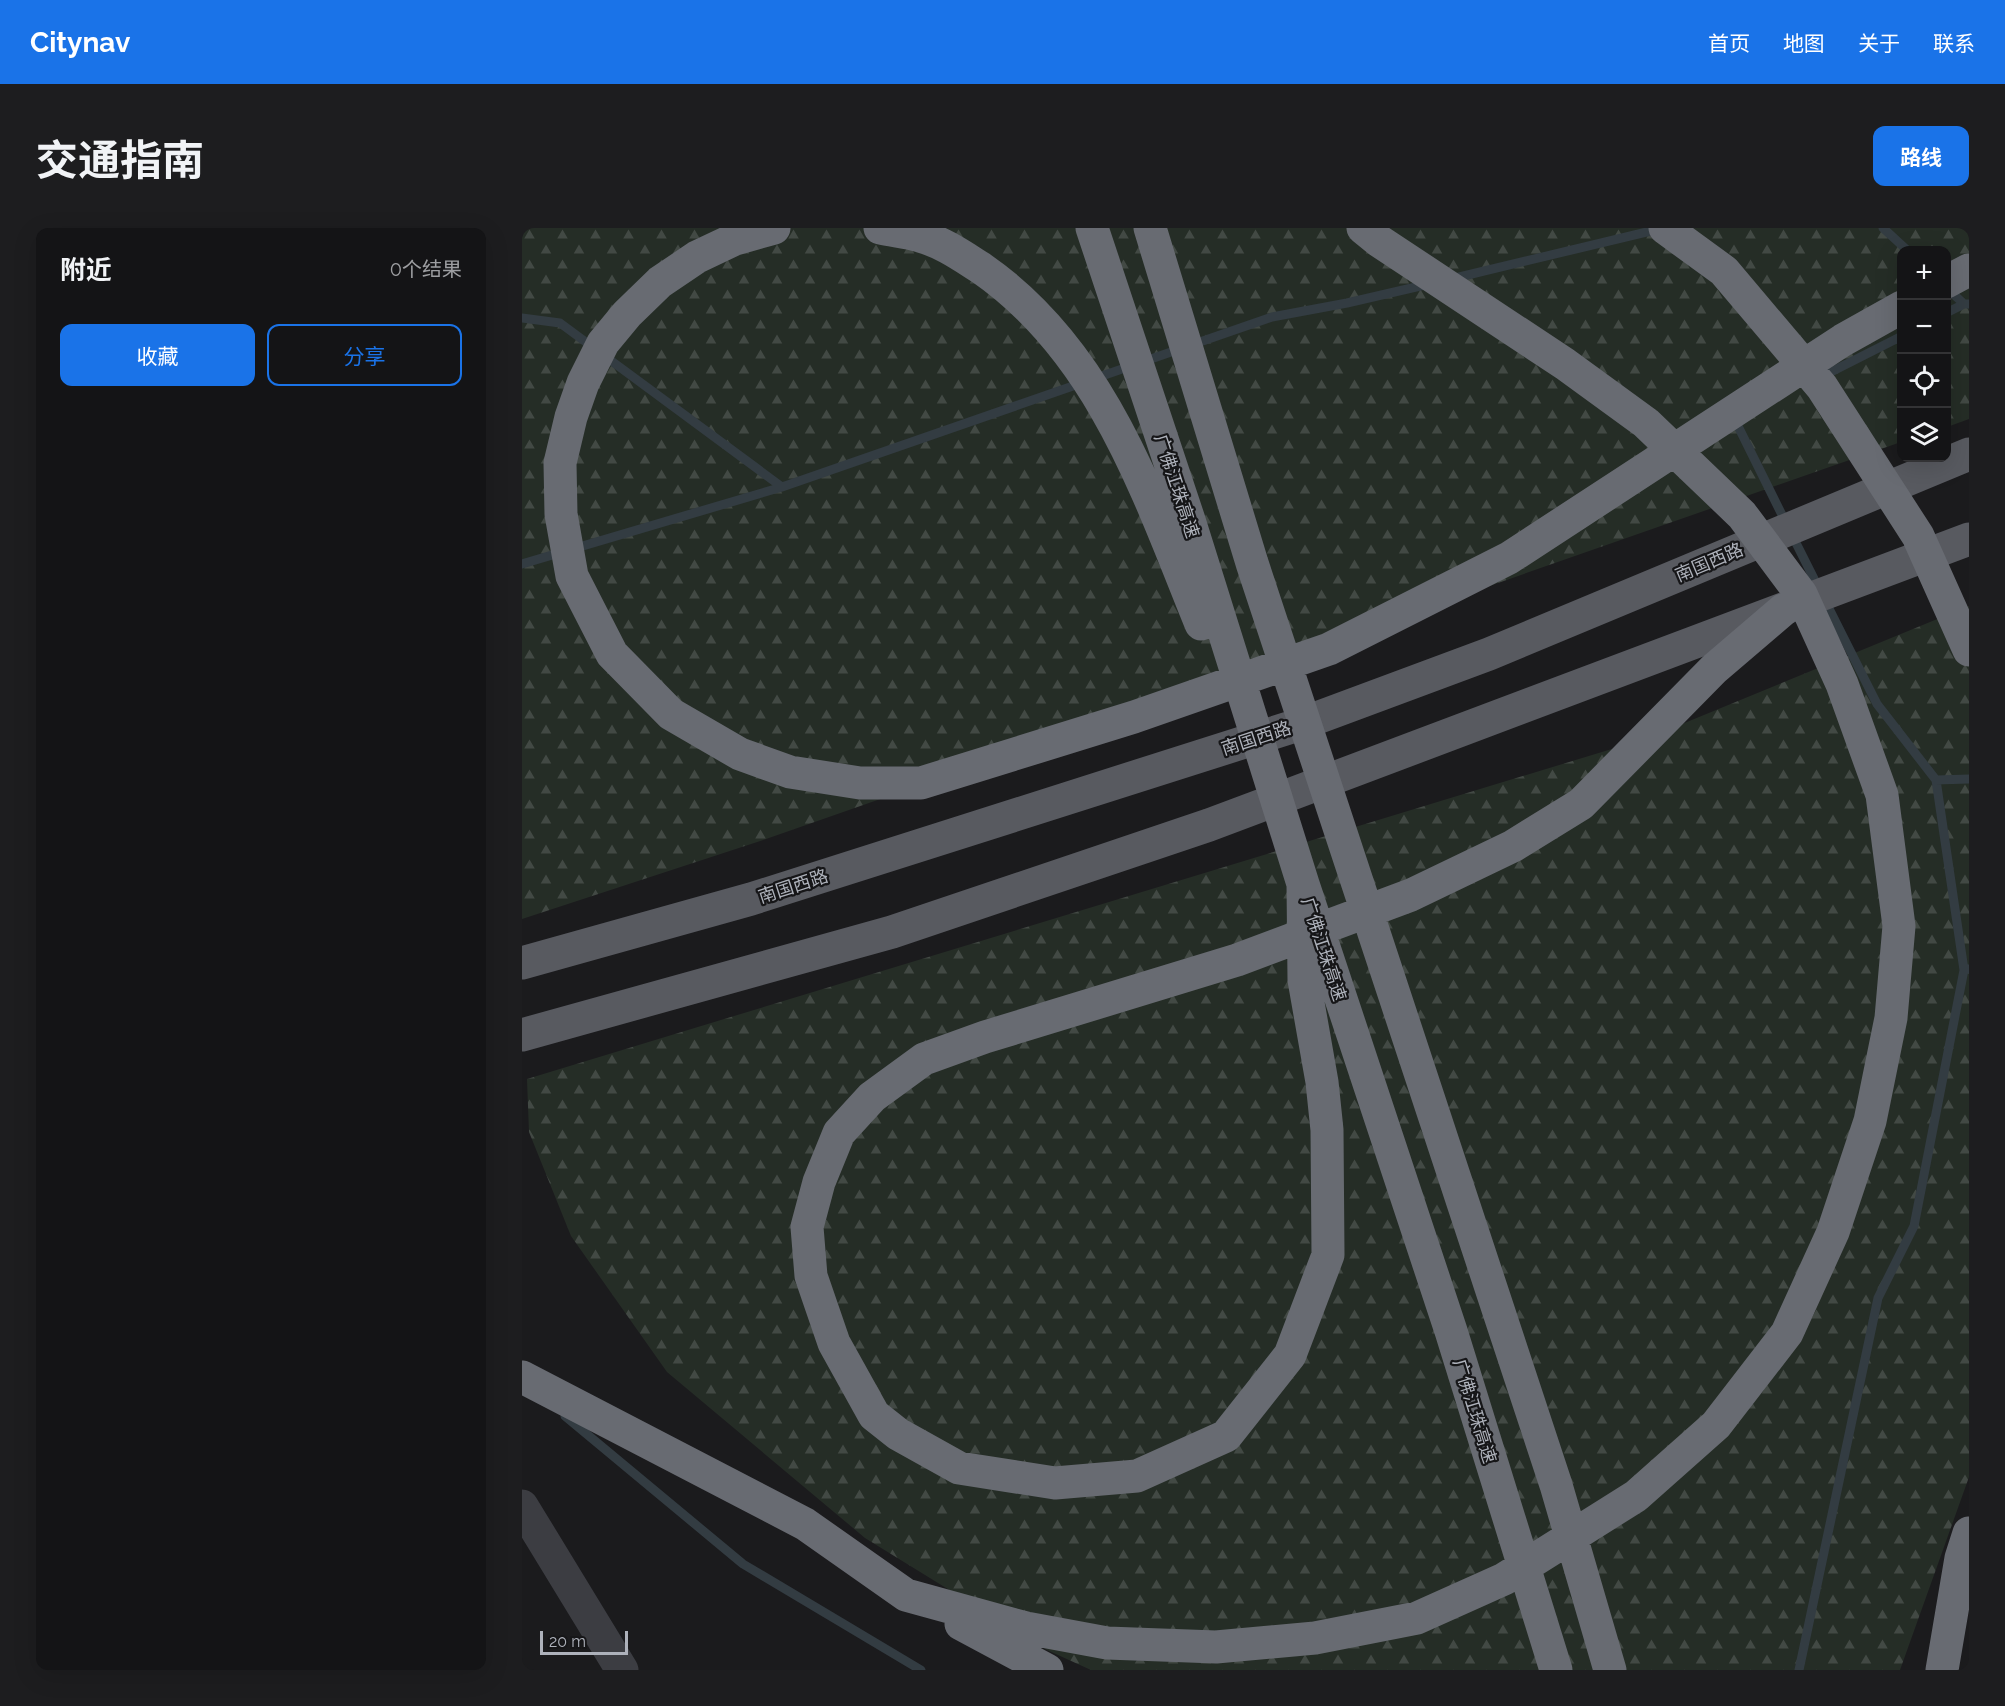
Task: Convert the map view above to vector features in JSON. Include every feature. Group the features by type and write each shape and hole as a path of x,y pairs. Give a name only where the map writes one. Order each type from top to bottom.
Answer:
{"highway":[{"path":"774,228 735,239 696,257 660,282 627,314 603,343 571,417 560,463 561,514 572,576 612,654 671,714 740,754 790,772 860,783 921,783 1134,717 1329,649 1509,558 1843,340 1897,310"},
{"path":"880,228 922,236 958,252 1000,282 1034,313 1068,352 1118,428 1153,506 1201,625 1252,723"},
{"name":"广佛江珠高速","path":"1092,228 1185,509 1303,884 1451,1331 1556,1670"},
{"path":"1150,228 1252,562 1556,1485 1610,1670"},
{"path":"906,1595 1026,1628 1107,1643 1216,1647 1315,1638 1417,1618 1504,1579 1636,1496 1716,1425 1787,1333 1833,1232 1870,1121 1891,1018 1899,926 1882,795 1842,684 1801,594 1742,516 1646,423 1565,364 1362,228"},
{"path":"1665,228 1724,271 1822,387 1918,536 1969,651"},
{"path":"1303,884 1304,980 1322,1082 1327,1130 1328,1256 1290,1355 1226,1436 1137,1476 1055,1483 959,1468 898,1434 874,1415 834,1343 811,1276 807,1227 819,1182 839,1133 872,1097 924,1059 985,1036 1237,960 1411,895 1513,846 1581,804 1714,669 1793,606"},
{"path":"522,1377 805,1524 906,1595 1047,1670"},
{"path":"1942,1670 1961,1558 1969,1533"}],"main road":[{"name":"南国西路","path":"522,963 751,899 1298,725 1489,654 1969,453"},
{"path":"522,1035 892,932 1198,829 1969,539"}],"street":[{"path":"522,1506 622,1670"}],"green space":[{"path":"522,228 1969,228 1969,419 1951,426 1951,246 1897,246 1897,443 766,839 522,919"},
{"path":"1969,606 1969,1477 1900,1670 1091,1670 1047,1650 865,1538 667,1372 571,1236 529,1132 527,1079 1648,738"}],"waterway":[{"path":"1883,228 1903,246"},
{"path":"1451,279 1659,229"},
{"path":"522,318 560,323 782,487 1272,317 1429,284"},
{"path":"1951,292 1964,304 1969,304"},
{"path":"1951,310 1964,304"},
{"path":"1821,377 1897,339"},
{"path":"1739,419 1735,420 1786,523"},
{"path":"522,564 782,487"},
{"path":"1792,535 1877,704 1936,780 1969,779"},
{"path":"1936,780 1964,970"},
{"path":"1799,1670 1878,1298 1914,1226 1964,970 1969,969"},
{"path":"565,1416 743,1564 921,1670"}]}
